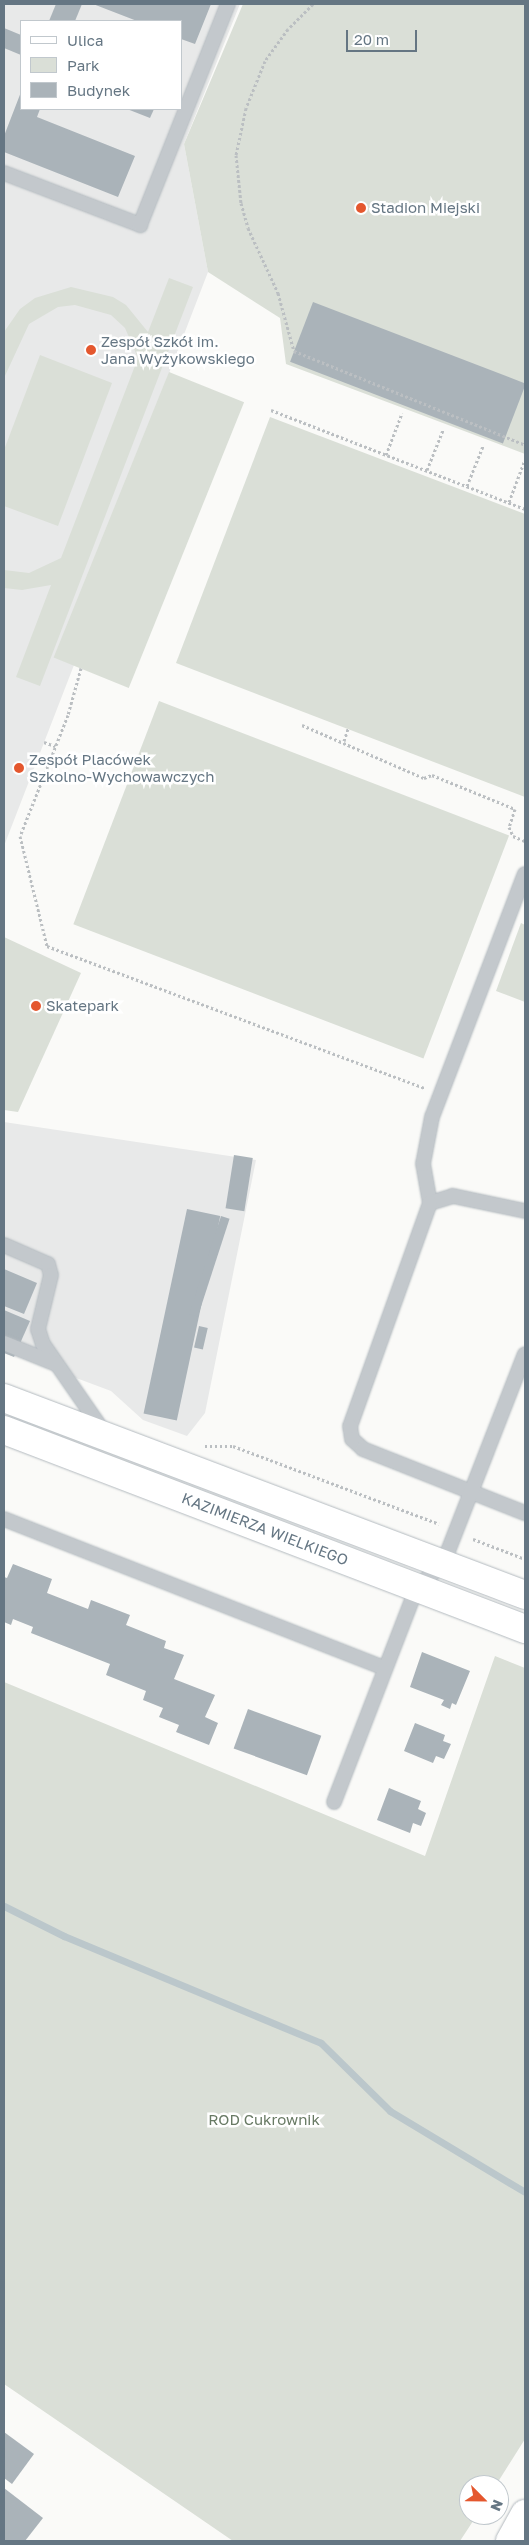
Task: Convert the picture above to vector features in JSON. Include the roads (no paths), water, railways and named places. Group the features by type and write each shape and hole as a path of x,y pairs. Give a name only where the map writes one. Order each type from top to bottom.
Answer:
{"main road":[{"name":"KAZIMIERZA WIELKIEGO","path":"4,1398 525,1595"},
{"name":"KAZIMIERZA WIELKIEGO","path":"4,1430 525,1629"},
{"path":"510,2541 525,2514"}],"lane":[{"path":"4,173 140,225 228,4"},
{"path":"525,874 441,1094 424,1148 430,1203 354,1413 352,1439 363,1449 525,1513"},
{"path":"430,1203 453,1196 525,1211"},
{"path":"4,1245 48,1264 51,1275 38,1329 56,1364 107,1437"},
{"path":"4,1343 56,1364"},
{"path":"334,1802 416,1587 443,1564 525,1354"},
{"path":"4,1519 385,1668"}],"waterway":[{"path":"4,1906 64,1936 321,2043 390,2111 525,2192"}],"place":[{"name":"Stadion Miejski","path":"361,208"},
{"name":"Zespół Szkół im. Jana Wyżykowskiego","path":"91,350"},
{"name":"Zespół Placówek Szkolno-Wychowawczych","path":"19,768"},
{"name":"Skatepark","path":"36,1006"}],"park label":[{"name":"ROD Cukrownik","path":"264,2120"}]}
